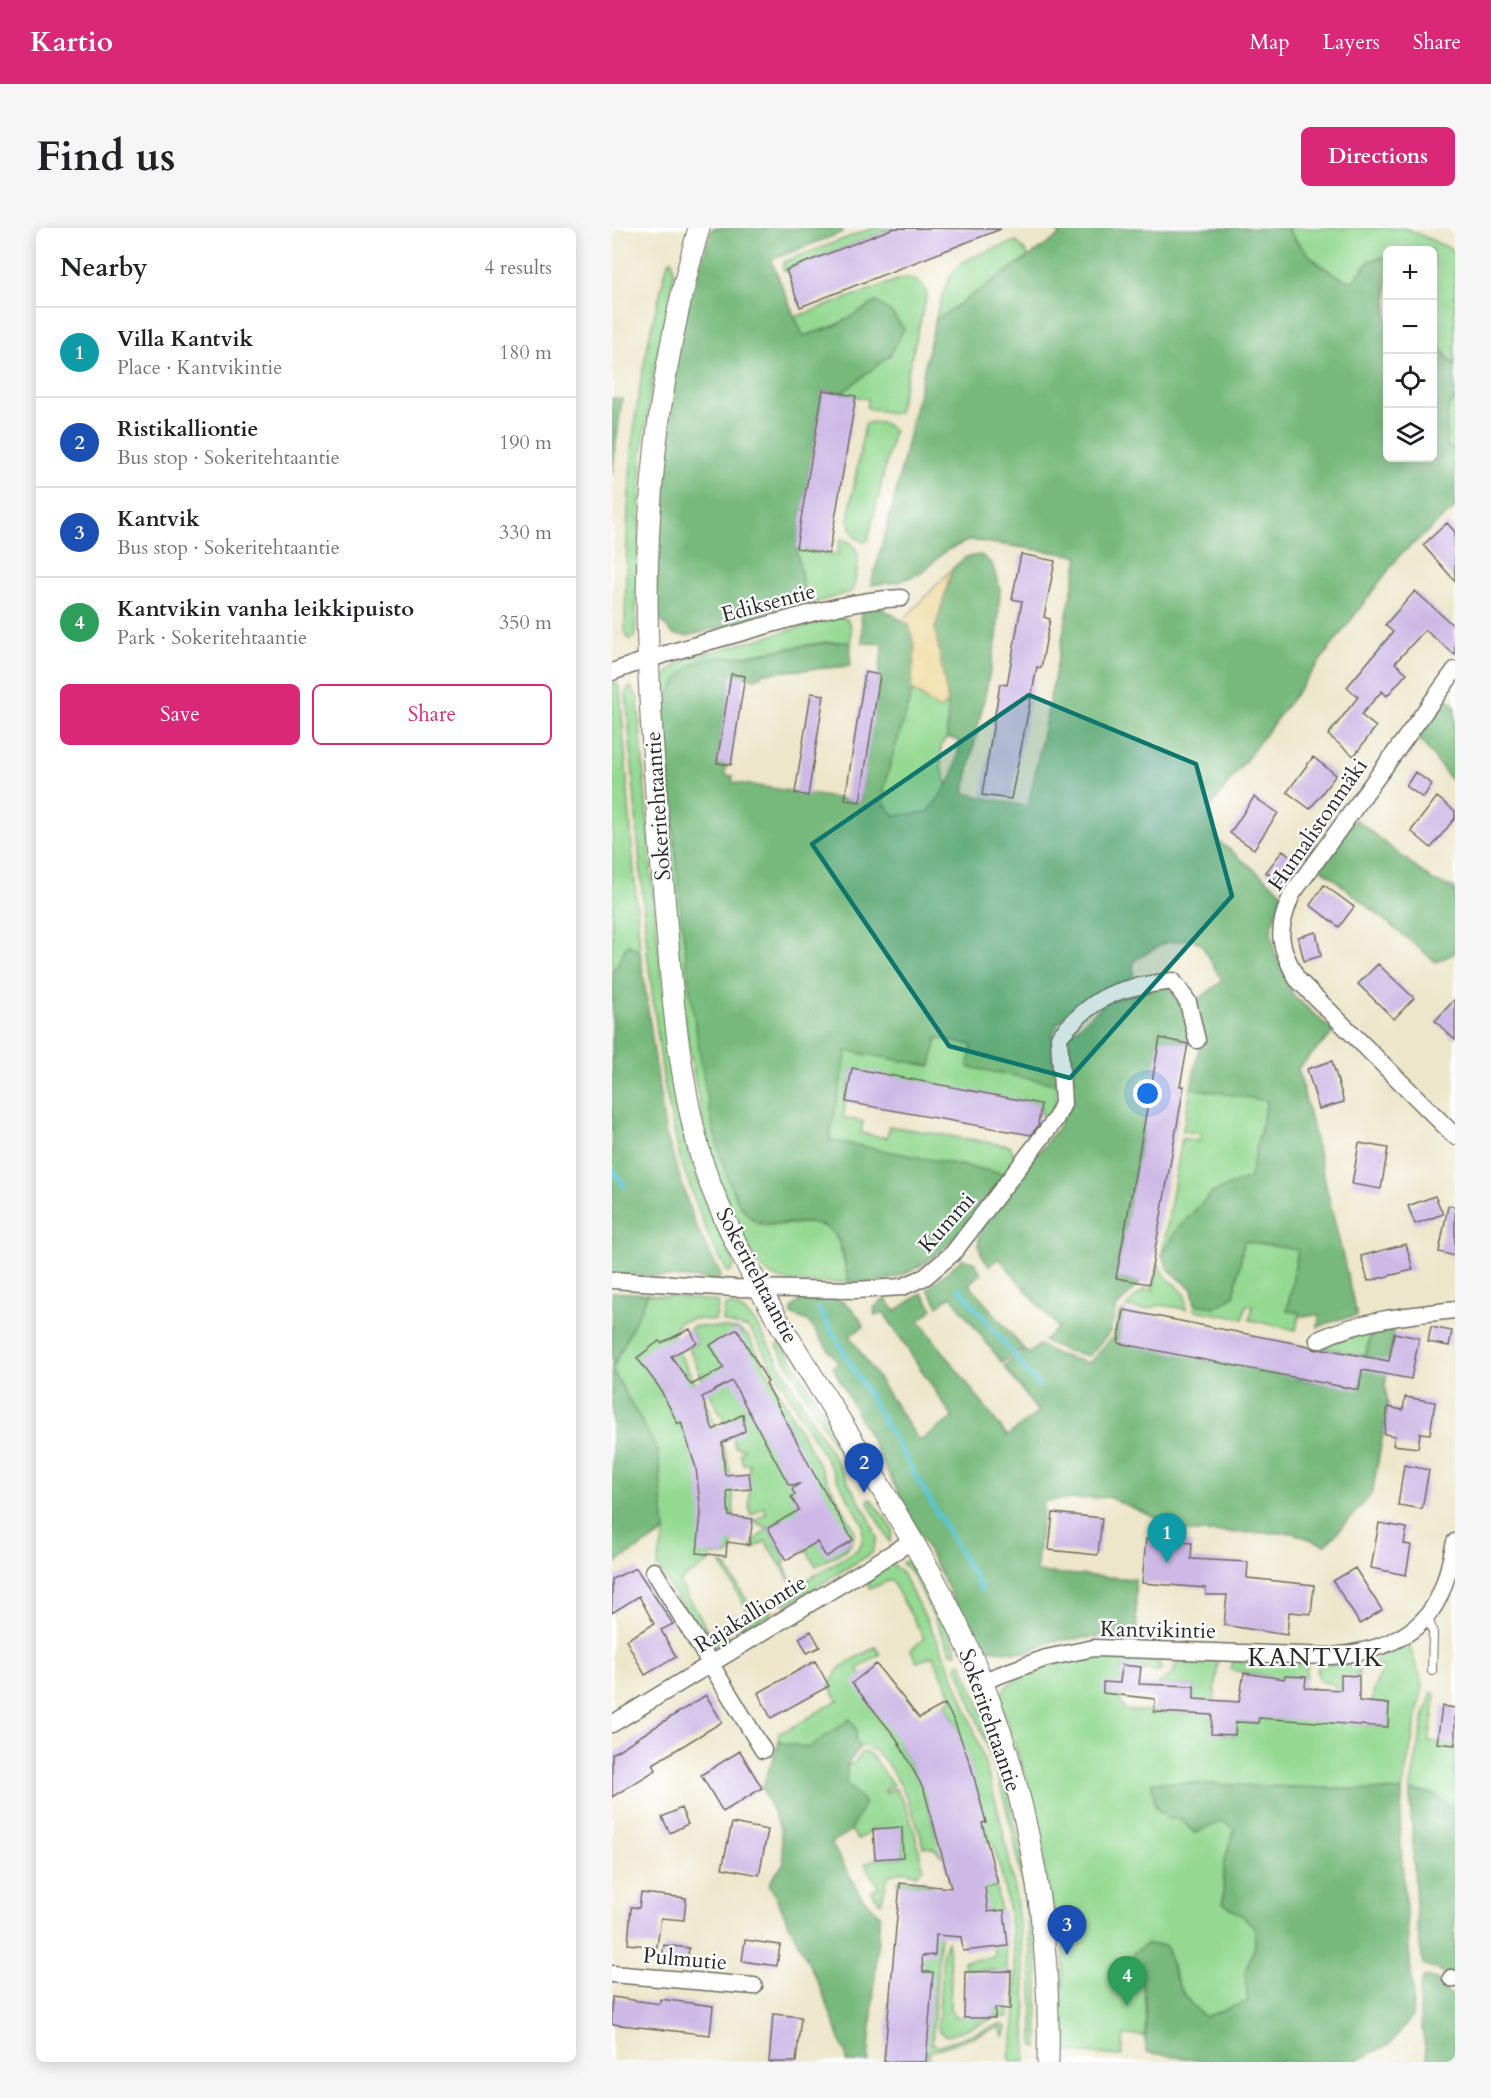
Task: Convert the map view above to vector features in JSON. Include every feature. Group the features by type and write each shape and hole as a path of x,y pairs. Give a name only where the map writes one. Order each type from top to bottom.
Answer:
{"street":[{"name":"Sokeritehtaantie","path":"699,228 676,317 661,398 654,467 649,564 650,715 671,984 687,1099 702,1162 735,1241 912,1541 941,1594 983,1682 1011,1763 1038,1877 1048,1972 1048,2062"},
{"name":"Ediksentie","path":"612,672 648,659 869,599 901,598"},
{"name":"Humalistonmäki","path":"1455,670 1292,894 1281,922 1282,950 1297,979 1455,1136"},
{"name":"Kummi","path":"612,1280 762,1288 856,1290 902,1287 926,1277 953,1253 1055,1120 1063,1104 1059,1037 1089,1006 1116,991 1173,981 1188,1002 1197,1040"},
{"path":"1317,1340 1339,1330 1375,1321 1455,1310"},
{"name":"Rajakalliontie","path":"612,1724 912,1541"},
{"name":"Kantvikintie","path":"983,1682 1046,1658 1094,1648 1331,1656 1365,1653 1390,1645 1409,1632 1427,1614 1441,1593 1455,1542"},
{"path":"654,1571 763,1750"},
{"name":"Pulmutie","path":"612,1974 754,1986"}],"lane":[{"path":"1427,1614 1433,1633 1432,1671"}],"highlighted area":[{"path":"1029,695 1196,764 1232,896 1070,1078 949,1046 812,844"}],"green space":[{"path":"712,228 841,228 843,232 771,260 803,336 835,326 876,302 891,312 904,329 890,355 842,393 823,390 796,548 807,605 687,636 673,634 659,619 655,600 657,545 672,384 687,308"},
{"path":"873,228 894,228 786,270 787,272 783,270 783,262"},
{"path":"1058,228 1287,228 1315,261 1332,273 1352,282 1370,261 1383,257 1383,462 1437,462 1437,344 1455,366 1455,398 1448,408 1446,445 1455,450 1455,508 1399,556 1209,809 1215,838 1282,892 1271,931 1274,949 1293,995 1334,1032 1298,1068 1357,1316 1339,1319 1318,1327 1320,1315 1299,1316 1299,1312 1287,1311 1298,1250 1244,1241 1234,1296 1216,1307 1195,1304 1192,1289 1169,1270 1162,1255 1178,1228 1212,1193 1250,1178 1267,1101 1191,1088 1201,1038 1194,1003 1222,981 1201,944 1193,939 1164,943 1134,961 1133,982 1097,995 1064,1016 1057,1026 1051,1043 1057,1084 968,1067 972,1045 937,1038 931,1066 847,1051 829,1140 1006,1174 968,1222 939,1252 905,1274 882,1281 849,1282 843,1253 837,1238 827,1228 814,1223 772,1224 759,1221 746,1213 736,1198 722,1162 713,1125 692,1007 682,921 665,706 667,700 682,673 703,660 851,642 850,666 764,673 756,679 731,674 717,762 726,764 725,775 733,776 732,782 860,802 883,644 863,643 861,612 866,605 877,605 909,625 915,647 913,686 890,764 883,802 895,816 928,812 950,780 956,764 959,741 947,737 948,702 935,629 952,569 966,557 981,555 992,564 1000,589 997,638 964,793 1028,807 1079,556 970,540 945,551 923,572 899,582 871,585 894,501 935,321 1059,236"},
{"path":"1287,228 1406,228 1455,251 1455,366 1437,344 1437,246 1383,246 1383,257 1370,261 1352,282 1323,267 1301,246"},
{"path":"1016,241 1029,256 935,321 947,284 960,265 969,259"},
{"path":"672,260 674,274 652,382 642,451 635,636 630,640 625,633 627,551 636,414 654,319 668,262"},
{"path":"912,278 923,286 927,294 898,412 894,414 867,408 868,399 842,393 890,355 876,303 835,326 803,336 795,317 900,279"},
{"path":"612,398 622,399 612,474"},
{"path":"1455,398 1455,450 1446,445 1448,408"},
{"path":"883,423 894,430 868,540 863,542 855,537 848,519 865,424"},
{"path":"840,539 848,541 857,552 858,560 853,591 807,605 796,548 837,555"},
{"path":"838,617 847,619 851,628 851,642 824,642 736,657 719,657 693,664 737,1200 755,1222 764,1225 811,1223 822,1225 831,1231 840,1246 849,1282 805,1283 773,1276 758,1263 731,1211 709,1145 683,1008 669,873 658,691 670,670 686,659"},
{"path":"612,682 616,683 620,689 640,952 628,945 612,972"},
{"path":"630,687 638,701 654,905 671,1060 686,1145 705,1201 733,1260 734,1267 730,1273 709,1238 680,1159 663,1077 648,960 626,691"},
{"path":"911,690 940,709 948,702 947,737 941,745 941,766 948,786 928,812 895,816 883,802 885,780"},
{"path":"1446,696 1455,706 1455,785 1415,733"},
{"path":"1355,819 1433,881 1455,888 1455,953 1436,962 1321,868"},
{"path":"629,945 640,952 665,1131 694,1222 721,1275 719,1280 612,1274 612,972"},
{"path":"1167,984 1194,1025 1188,1043 1160,1039 1116,1278 1140,1283 1116,1308 1110,1332 1089,1356 1063,1350 1044,1341 1058,1328 999,1258 989,1266 980,1250 981,1229 983,1222 1060,1125 1062,1041 1107,1002"},
{"path":"936,1038 973,1045 968,1067 1057,1084 1055,1106 1044,1122 1045,1115 1040,1113 1041,1104 852,1069 843,1117 863,1122 861,1133 887,1138 889,1126 1010,1146 1015,1156 1014,1163 1006,1174 829,1140 847,1050 931,1066"},
{"path":"1191,1088 1267,1100 1250,1178 1212,1193 1178,1228 1162,1255 1182,1138 1199,1141 1201,1134 1183,1131"},
{"path":"1244,1241 1298,1250 1287,1311 1300,1312 1296,1330 1250,1320 1253,1305 1246,1305 1243,1319 1194,1310 1195,1304 1216,1307 1234,1296"},
{"path":"962,1259 975,1263 981,1273 969,1284 1023,1348 1002,1363 951,1296 938,1306 928,1289"},
{"path":"1158,1263 1164,1275 1185,1294 1186,1309 1161,1305 1144,1310 1126,1307 1145,1288 1153,1290"},
{"path":"612,1292 648,1294 612,1369"},
{"path":"922,1293 933,1309 919,1320 1007,1436 1038,1412 1004,1366 1025,1350 1028,1354 1039,1345 1056,1354 1089,1363 1115,1334 1119,1314 1124,1310 1118,1343 1295,1373 1294,1378 1315,1382 1317,1377 1359,1389 1372,1328 1391,1325 1394,1333 1385,1385 1388,1407 1372,1494 1326,1545 1293,1533 1188,1532 1108,1497 1044,1501 1036,1572 1135,1579 1137,1633 1052,1641 1026,1653 988,1649 976,1642 833,1367 838,1363 808,1321 792,1315 792,1308 801,1300 811,1296 832,1297 851,1308 863,1327 850,1336 919,1441 953,1418 884,1313 875,1316 874,1308 885,1298 895,1311"},
{"path":"648,1294 719,1302 715,1320 692,1319 679,1322 673,1332 674,1343 713,1418 729,1466 733,1491 732,1551 726,1556 711,1555 709,1562 679,1582 713,1639 724,1632 729,1633 729,1640 714,1649 708,1648 657,1566 665,1532 658,1451 612,1369"},
{"path":"729,1304 744,1311 755,1322 869,1518 877,1538 872,1553 788,1604 780,1602 781,1596 857,1550 862,1543 863,1524 753,1333 748,1328 723,1322 725,1306"},
{"path":"694,1326 737,1329 748,1336 853,1527 852,1541 843,1551 816,1566 806,1549 801,1551 783,1519 768,1528 754,1521 767,1513 764,1507 751,1515 749,1464 743,1464 740,1453 745,1449 735,1447 733,1437 702,1379 689,1347 697,1343 690,1329"},
{"path":"1372,1328 1365,1356 1323,1348 1335,1339"},
{"path":"780,1341 837,1433 847,1460 844,1461 777,1346"},
{"path":"612,1369 658,1451 665,1532 612,1565"},
{"path":"871,1499 893,1530 890,1542 869,1505 868,1500"},
{"path":"768,1528 786,1560 783,1563 791,1581 765,1541 752,1549 753,1542"},
{"path":"905,1561 911,1565 927,1587 943,1617 957,1653 951,1652 913,1574 902,1563"},
{"path":"721,1564 725,1565 755,1614 767,1607 771,1609 771,1614 742,1629 742,1624 751,1617"},
{"path":"887,1565 893,1565 902,1573 937,1640 967,1711 984,1759 1009,1858 1017,1909 1026,2011 1026,2062 1011,2062 1009,2055 1016,2006 1016,1977 1010,1918 999,1864 992,1841 986,1842 955,1722 945,1704 953,1699 933,1656 917,1662 911,1650 924,1638 891,1580 869,1589 868,1581"},
{"path":"1407,1640 1423,1685 1402,1791 1153,1782 1180,1819 1195,1833 1223,1820 1234,1829 1224,1863 1223,1903 1244,1917 1255,1928 1255,1946 1245,1972 1248,2001 1205,2017 1189,2002 1179,1985 1166,1946 1146,1944 1134,1953 1133,1969 1138,1974 1144,1991 1145,2036 1124,2035 1122,2056 1057,2051 1063,1983 1063,1937 1052,1906 1027,1782 1001,1703 1004,1689 1013,1681 1047,1666 1080,1657 1100,1654 1157,1658 1161,1669 1158,1672 1122,1666 1119,1695 1124,1710 1193,1714 1194,1686 1156,1685 1172,1675 1179,1659 1218,1660 1211,1733 1235,1735 1236,1722 1258,1723 1260,1703 1271,1677 1231,1670 1233,1661 1307,1664 1306,1677 1285,1676 1283,1719 1335,1690 1336,1685 1320,1681 1317,1673 1319,1664 1352,1663 1359,1666 1359,1676 1341,1676 1341,1693 1348,1724 1387,1727 1389,1704 1372,1703 1381,1665 1373,1666 1374,1661"},
{"path":"875,1647 880,1654 858,1669 892,1733 916,1714 923,1725 897,1740 924,1789 936,1836 966,1828 944,1858 933,1848 924,1847 912,1809 900,1783 876,1752 855,1744 857,1730 808,1748 779,1742 779,1732 788,1730 838,1700 829,1686 839,1668"},
{"path":"961,1662 986,1721 1007,1784 1020,1846 1038,1966 1038,2048 1033,2045 1028,1931 1015,1846 998,1779 957,1667"},
{"path":"1432,1692 1436,1696 1429,1741 1455,1745 1455,1808 1430,1793 1410,1791 1423,1722"},
{"path":"850,1719 857,1730 855,1743 860,1747 847,1765 846,1783 865,1803 851,1830 831,1843 862,1897 880,1915 868,2062 846,2062 846,2055 822,1991 769,1883 784,1863 780,1828 762,1788 779,1742 808,1748"},
{"path":"861,1752 870,1754 893,1785 885,1790 885,1793 895,1788 901,1797 913,1827 923,1869 916,1874 902,1871 888,1876 881,1903 871,1892 879,1887 865,1864 875,1859 903,1857 902,1828 873,1829 858,1840 851,1830 864,1803 846,1784 847,1765 855,1763"},
{"path":"1152,1782 1402,1791 1400,1837 1413,1998 1412,2017 1391,2043 1354,2062 1208,2062 1146,2052 1146,2008 1139,1975 1133,1969 1134,1953 1146,1944 1166,1946 1179,1985 1189,2002 1205,2017 1248,2001 1245,1972 1255,1946 1255,1928 1244,1917 1223,1903 1224,1863 1234,1829 1223,1821 1195,1833 1180,1819 1168,1819 1155,1807"},
{"path":"1410,1791 1430,1793 1455,1808 1455,1969 1452,1976 1423,1964 1417,1926"},
{"path":"987,1848 1004,1932 1009,2017 995,2017 995,1970 965,1969 964,1961 995,1957 988,1910 958,1913 974,1852"},
{"path":"898,1880 924,1881 938,1890 940,1934 932,2043 938,2046 1001,2024 1007,2027 1005,2035 1003,2036 1000,2027 929,2052 928,2062 914,2062 918,2013 888,2011 889,2002 922,1949 894,1947 896,1939 929,1886 898,1883"},
{"path":"947,1940 951,1971 950,2010 956,2017 995,2018 948,2036 939,2032 938,2025 943,1952"},
{"path":"1425,1977 1449,1983 1445,1992 1455,1996 1455,2062 1428,2062 1419,2004 1421,1983"}],"sand":[{"path":"952,569 935,629 948,702 940,709 911,690 915,648 909,625 902,621"}],"building":[{"path":"894,228 1001,229 800,307 786,270"},
{"path":"823,390 856,396 829,554 796,548"},
{"path":"1447,523 1455,532 1455,581 1423,545"},
{"path":"1021,554 1055,561 1044,617 1050,619 1041,668 1037,667 1011,799 982,795 1000,684 1007,685 1022,601 1012,599"},
{"path":"1415,591 1455,627 1455,655 1425,630 1395,663 1407,673 1387,696 1382,691 1361,715 1376,727 1354,756 1328,735 1358,697 1347,687 1393,632 1385,625"},
{"path":"865,672 880,675 860,802 845,800"},
{"path":"731,674 745,676 731,765 717,763"},
{"path":"811,693 824,695 808,796 795,793"},
{"path":"1313,757 1336,775 1310,809 1287,792"},
{"path":"1415,772 1432,784 1423,798 1406,786"},
{"path":"1254,797 1278,813 1254,849 1230,833"},
{"path":"1437,797 1455,811 1455,818 1431,848 1411,831"},
{"path":"1283,850 1297,862 1280,883 1266,872"},
{"path":"1324,885 1354,907 1339,927 1310,905"},
{"path":"1316,932 1321,956 1304,961 1298,937"},
{"path":"1378,964 1414,998 1394,1019 1358,984"},
{"path":"1455,999 1455,1040 1435,1021"},
{"path":"1160,1038 1188,1044 1180,1086 1184,1086 1149,1284 1116,1278"},
{"path":"1332,1061 1344,1102 1319,1109 1307,1069"},
{"path":"852,1068 1041,1104 1038,1126 1031,1135 846,1102"},
{"path":"1359,1143 1388,1148 1381,1189 1352,1184"},
{"path":"1435,1196 1443,1214 1415,1224 1408,1206"},
{"path":"1448,1206 1455,1206 1455,1256 1439,1252"},
{"path":"1406,1244 1413,1270 1368,1281 1361,1256"},
{"path":"1124,1310 1309,1346 1316,1350 1325,1349 1389,1361 1394,1333 1419,1338 1411,1379 1362,1370 1359,1390 1118,1343"},
{"path":"1431,1327 1452,1331 1449,1346 1428,1342"},
{"path":"690,1329 697,1343 671,1356 691,1385 724,1368 710,1345 737,1329 768,1382 766,1383 814,1474 853,1540 826,1557 817,1542 786,1560 768,1528 799,1510 791,1497 795,1495 792,1489 799,1484 789,1485 732,1381 702,1397 713,1430 743,1414 745,1431 722,1443 725,1475 749,1473 751,1489 727,1491 729,1516 753,1519 749,1545 727,1542 726,1556 697,1553 701,1513 696,1468 681,1422 678,1424 659,1387 637,1358 659,1341 661,1343"},
{"path":"1405,1397 1435,1402 1430,1434 1420,1433 1418,1448 1393,1445 1395,1436 1384,1434 1388,1407 1403,1410"},
{"path":"1404,1465 1429,1470 1422,1509 1398,1505"},
{"path":"1053,1513 1102,1518 1098,1555 1049,1550"},
{"path":"1379,1523 1407,1528 1404,1544 1411,1545 1406,1575 1371,1568"},
{"path":"1146,1539 1192,1543 1191,1559 1248,1562 1247,1578 1314,1585 1311,1614 1289,1612 1287,1635 1224,1625 1227,1595 1206,1595 1206,1588 1142,1583"},
{"path":"636,1568 673,1624 661,1630 676,1657 645,1675 626,1640 654,1624 639,1596 612,1613 612,1579"},
{"path":"1355,1568 1382,1610 1360,1624 1333,1581"},
{"path":"811,1631 820,1647 807,1653 799,1638"},
{"path":"815,1661 829,1686 771,1718 758,1693"},
{"path":"876,1664 919,1718 945,1704 955,1723 971,1766 986,1822 982,1823 998,1884 985,1887 988,1912 1004,1910 1008,1946 963,1951 961,1937 936,1935 935,1955 922,1956 923,1972 933,1972 926,2062 884,2062 900,1883 951,1888 924,1790 896,1738 852,1683"},
{"path":"1122,1665 1141,1667 1139,1684 1194,1686 1194,1699 1239,1702 1244,1673 1284,1679 1285,1676 1306,1677 1305,1688 1341,1690 1341,1675 1359,1676 1359,1701 1389,1704 1388,1727 1259,1718 1258,1723 1236,1722 1235,1735 1211,1734 1212,1715 1154,1712 1155,1699 1103,1693 1103,1682 1120,1683"},
{"path":"706,1695 722,1722 653,1764 656,1770 612,1797 612,1754"},
{"path":"1442,1706 1455,1708 1455,1745 1437,1743"},
{"path":"740,1751 762,1788 723,1812 701,1775"},
{"path":"681,1808 688,1824 670,1833 662,1817"},
{"path":"732,1823 768,1830 759,1875 722,1868"},
{"path":"902,1827 903,1857 875,1859 873,1829"},
{"path":"641,1893 686,1898 684,1920 661,1918 657,1947 628,1944 631,1907 639,1908"},
{"path":"745,1940 780,1945 777,1966 742,1961"},
{"path":"664,1945 689,1948 687,1963 662,1959"},
{"path":"1011,1971 1010,2009 995,2008 995,2018 964,2018 965,1972"},
{"path":"612,1997 660,2004 660,1999 713,2006 710,2035 612,2024"},
{"path":"773,2014 801,2017 796,2062 769,2062"}],"waterway":[{"path":"612,1168 624,1186"},
{"path":"959,1288 1039,1386"},
{"path":"819,1309 982,1590"}],"place":[{"name":"Ristikalliontie","path":"864,1493"},
{"name":"Villa Kantvik","path":"1167,1563"},
{"name":"Kantvik","path":"1067,1955"},
{"name":"Kantvikin vanha leikkipuisto","path":"1127,2006"}],"district":[{"name":"KANTVIK","path":"1316,1657"}]}
